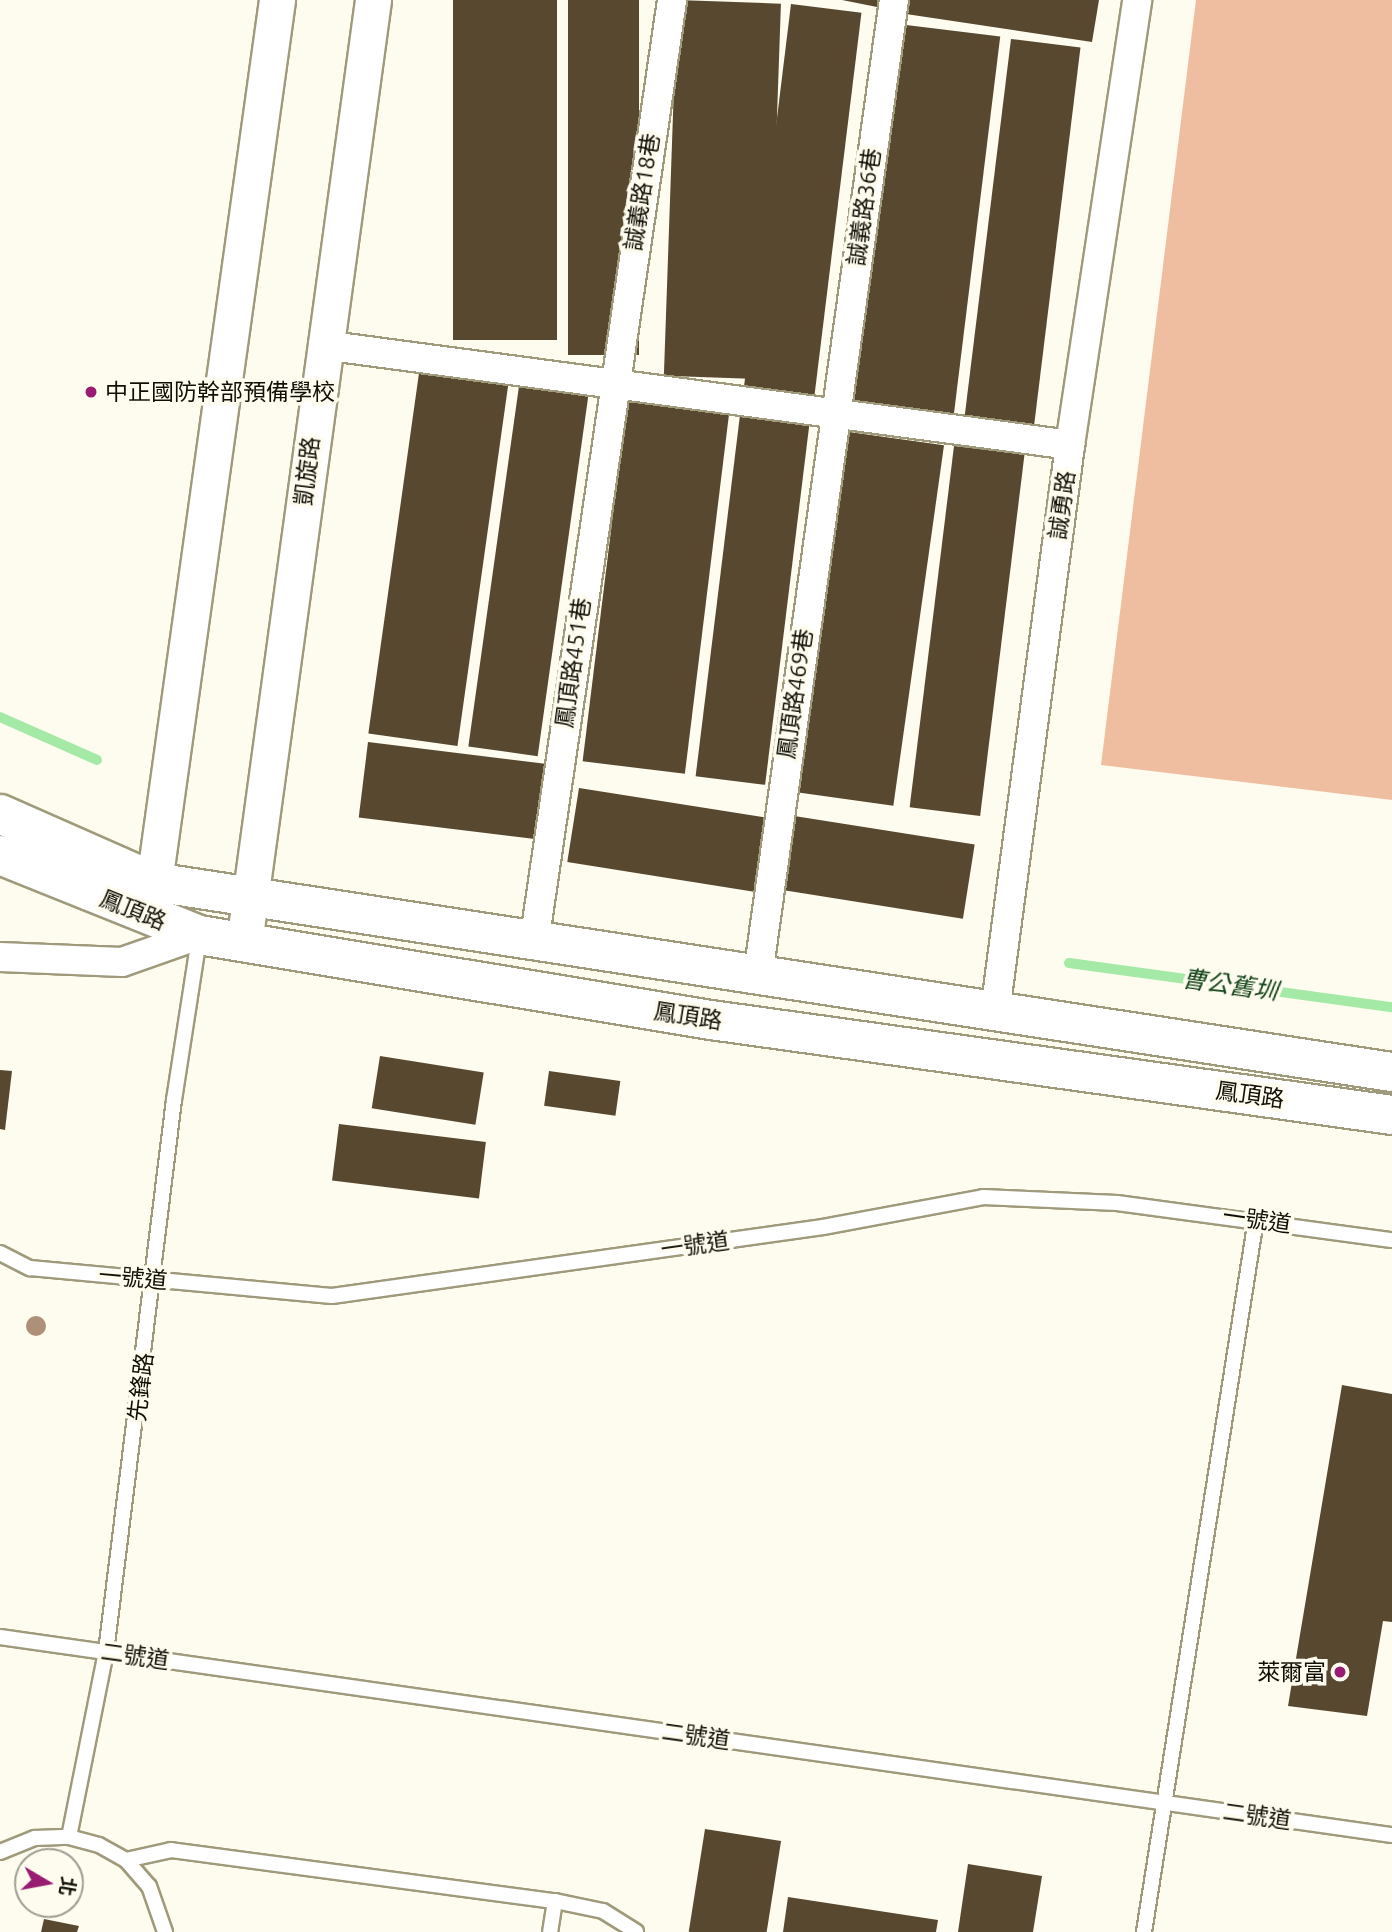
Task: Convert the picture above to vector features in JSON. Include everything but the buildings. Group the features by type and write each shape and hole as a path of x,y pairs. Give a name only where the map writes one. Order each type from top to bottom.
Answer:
{"main road":[{"name":"鳳頂路","path":"0,814 148,898 199,935 711,1020 1392,1115"},
{"name":"鳳頂路","path":"0,855 148,898 249,897 534,943 1392,1072"}],"street":[{"path":"148,898 277,0"},
{"name":"凱旋路","path":"244,943 323,345 373,0"},
{"name":"誠義路18巷","path":"613,383 672,0"},
{"name":"誠義路36巷","path":"833,413 894,0"},
{"name":"誠勇路","path":"995,1012 1070,445 1136,0"},
{"path":"323,345 1070,445"},
{"name":"鳳頂路451巷","path":"534,943 613,383"},
{"name":"鳳頂路469巷","path":"758,975 833,413"},
{"path":"0,957 122,962 199,935"}],"lane":[{"name":"先鋒路","path":"69,1836 106,1652 155,1280 174,1100 199,935"},
{"name":"一號道","path":"0,1253 30,1268 332,1296 823,1227 983,1197 1117,1203 1256,1219 1392,1240"},
{"path":"1144,1932 1256,1219"},
{"name":"二號道","path":"0,1637 1392,1835"},
{"path":"0,1852 35,1838 69,1836 99,1844 126,1860 149,1886 165,1932"},
{"path":"126,1860 171,1850 555,1901 603,1911 636,1932"},
{"path":"550,1932 555,1901"}],"shaded area":[{"path":"1196,0 1392,0 1392,800 1101,765"}],"waterway":[{"name":"曹公舊圳","path":"0,717 97,760"},
{"name":"曹公舊圳","path":"1069,963 1392,1007"}],"place":[{"name":"中正國防幹部預備學校","path":"91,392"},
{"name":"萊爾富","path":"1340,1672"}]}
